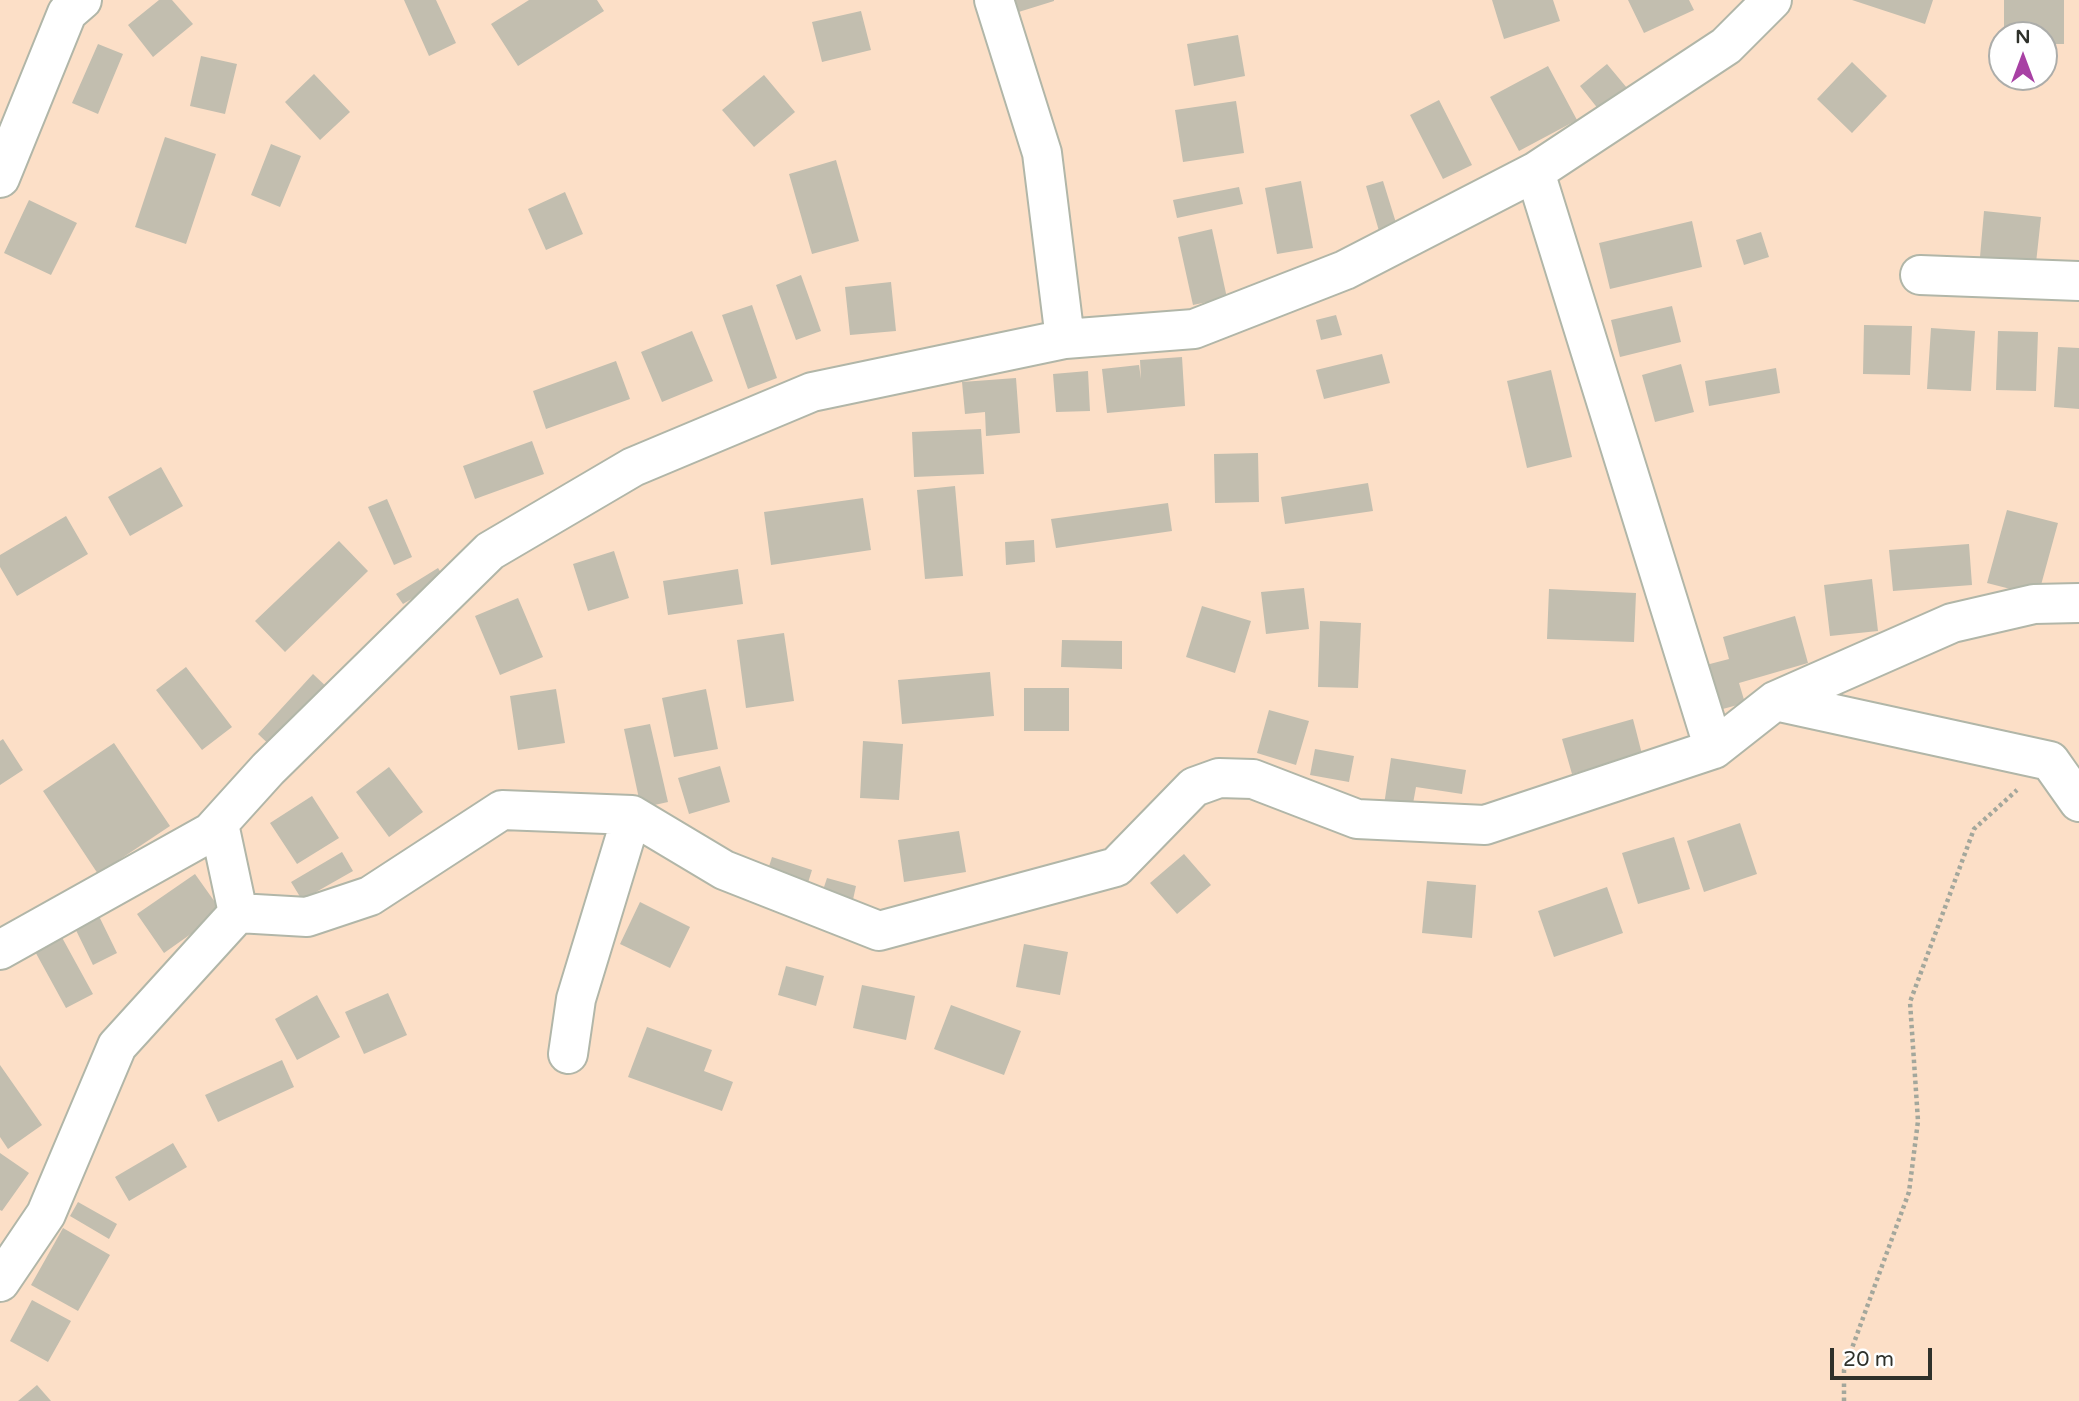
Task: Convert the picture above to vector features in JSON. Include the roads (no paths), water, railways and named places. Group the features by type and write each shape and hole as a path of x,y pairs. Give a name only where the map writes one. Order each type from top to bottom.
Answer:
{"street":[{"path":"0,178 67,13 82,0"},
{"path":"994,0 1042,153 1065,338"},
{"path":"0,950 211,832 268,769 490,551 633,467 812,393 1065,338 1194,329 1345,270 1535,172 1726,47 1772,0"},
{"path":"1535,172 1714,749"},
{"path":"1920,275 2079,281"},
{"path":"238,913 307,918 370,896 502,810 632,815 724,870 879,931 1116,867 1194,787 1219,778 1253,779 1357,819 1485,825 1714,749 1775,701 1952,623 2034,604 2079,603"},
{"path":"1775,701 2050,761 2079,802"},
{"path":"568,1054 576,999 632,815"},
{"path":"219,824 238,913"},
{"path":"0,1282 46,1213 117,1046 238,913"}]}
